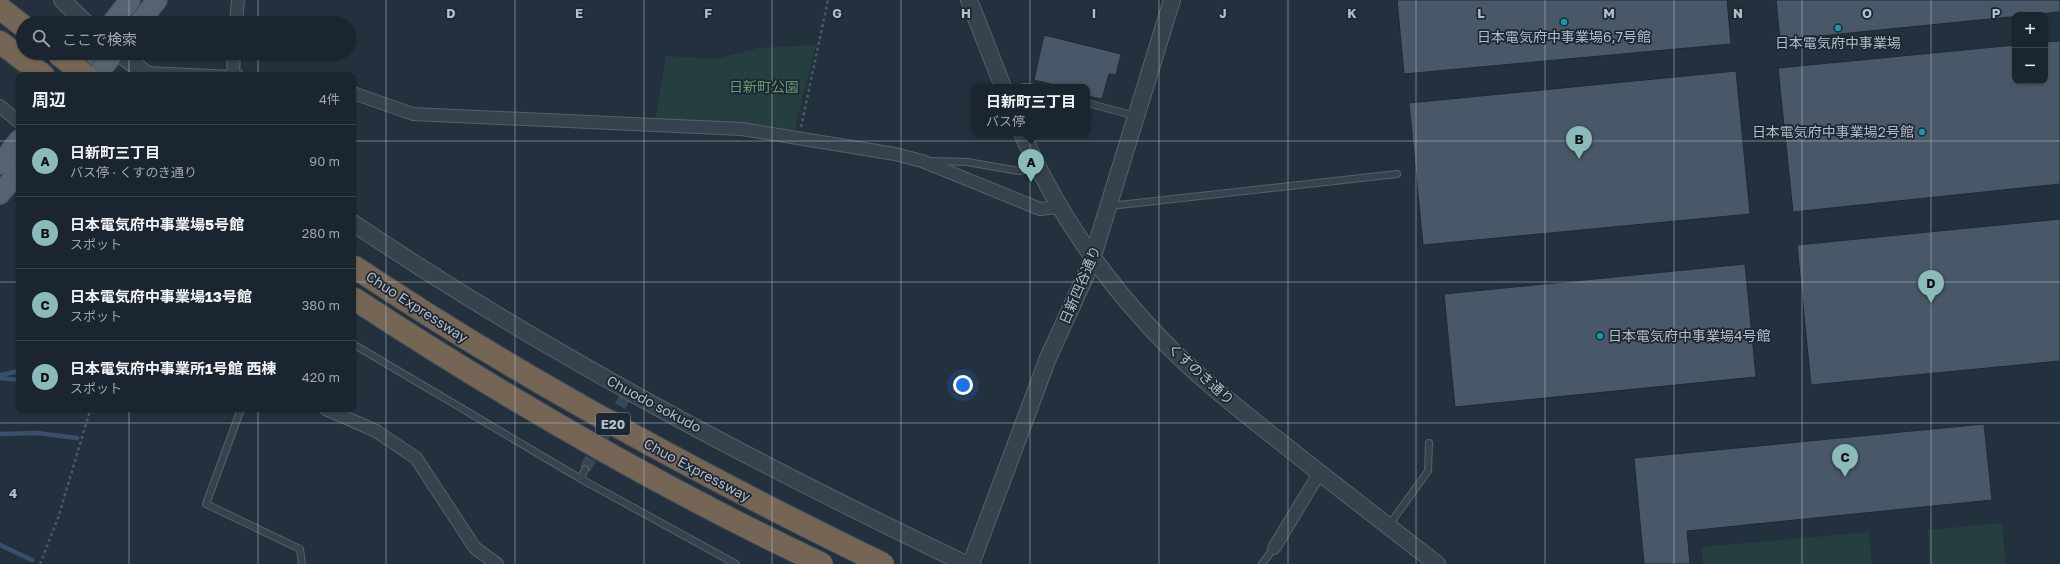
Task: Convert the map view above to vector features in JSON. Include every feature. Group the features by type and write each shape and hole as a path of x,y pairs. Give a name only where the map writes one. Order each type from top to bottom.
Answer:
{"highway":[{"path":"0,8 16,21"},
{"path":"0,42 16,55"},
{"path":"23,60 38,72"},
{"path":"66,60 80,72"},
{"name":"Chuo Expressway","path":"356,268 455,332 546,387 651,446 778,512 883,564"},
{"name":"Chuo Expressway","path":"356,300 441,356 580,438 766,538 822,564"}],"main road":[{"path":"117,16 130,0"},
{"path":"144,16 157,0"},
{"path":"73,72 83,60"},
{"path":"99,72 109,60"},
{"path":"0,164 16,144"},
{"path":"0,194 16,175"}],"street":[{"path":"62,0 79,16"},
{"path":"237,16 238,0"},
{"path":"969,0 1002,84"},
{"name":"日新四谷通り","path":"971,564 1048,358 1086,275 1093,256 1110,206 1172,0"},
{"path":"127,60 144,72"},
{"path":"234,60 234,72"},
{"path":"356,94 413,114 742,129 895,154 922,161 1040,209 1058,207"},
{"path":"0,106 16,119"},
{"name":"くすのき通り","path":"1023,136 1037,168 1058,207 1129,303 1175,352 1227,400 1437,564"},
{"name":"Chuodo sokudo","path":"356,225 403,257 628,392 888,526 966,564"},
{"path":"333,412 376,431 416,458 475,548 497,564"},
{"path":"1274,548 1320,472"}],"lane":[{"path":"1090,104 1137,116"},
{"path":"922,161 967,162 1019,171 1037,168"},
{"path":"1110,206 1397,174"},
{"path":"356,346 581,480 736,564"},
{"path":"240,412 206,504 300,549 302,564"},
{"path":"1388,526 1428,471 1429,443"},
{"path":"581,480 585,470"},
{"path":"1262,564 1274,548"}],"path":[{"path":"798,139 828,0"},
{"path":"40,564 58,518 91,412"}],"green space":[{"name":"日新町公園","path":"816,45 794,131 656,118 666,56 715,59 758,48"},
{"path":"2002,523 2006,564 1930,564 1928,530"},
{"path":"1869,532 1872,564 1703,564 1701,547"}],"building":[{"name":"日本電気府中事業場6,7号館","path":"1397,0 1727,0 1731,44 1404,74"},
{"name":"日本電気府中事業場","path":"1776,0 2060,0 2060,12 2012,12 2012,17 1780,40"},
{"path":"1044,35 1121,54 1116,75 1109,74 1102,99 1090,97 1090,84 1051,84 1034,80"},
{"name":"日本電気府中事業場2号館","path":"2060,41 2060,184 1793,212 1778,68 2012,45 2012,84 2048,84 2048,42"},
{"path":"1736,71 1750,214 1423,245 1409,103"},
{"path":"2060,219 2060,361 1811,385 1797,245"},
{"name":"日本電気府中事業場4号館","path":"1745,264 1756,377 1455,407 1444,294"},
{"path":"1984,424 1992,500 1687,531 1690,564 1644,564 1634,458"}],"waterway":[{"path":"0,375 16,372"},
{"path":"0,378 16,380"},
{"path":"0,434 38,433 77,438"},
{"path":"0,545 32,560"}],"tunnel":[{"path":"585,469 628,392"}],"place":[{"name":"日本電気府中事業場6,7号館","path":"1564,22"},
{"name":"日本電気府中事業場","path":"1838,28"},
{"name":"日本電気府中事業場2号館","path":"1922,132"},
{"name":"日本電気府中事業場5号館","path":"1579,159"},
{"name":"日新町三丁目","path":"1031,182"},
{"name":"日本電気府中事業所1号館 西棟","path":"1931,303"},
{"name":"日本電気府中事業場4号館","path":"1600,336"},
{"name":"日本電気府中事業場13号館","path":"1845,477"}]}
